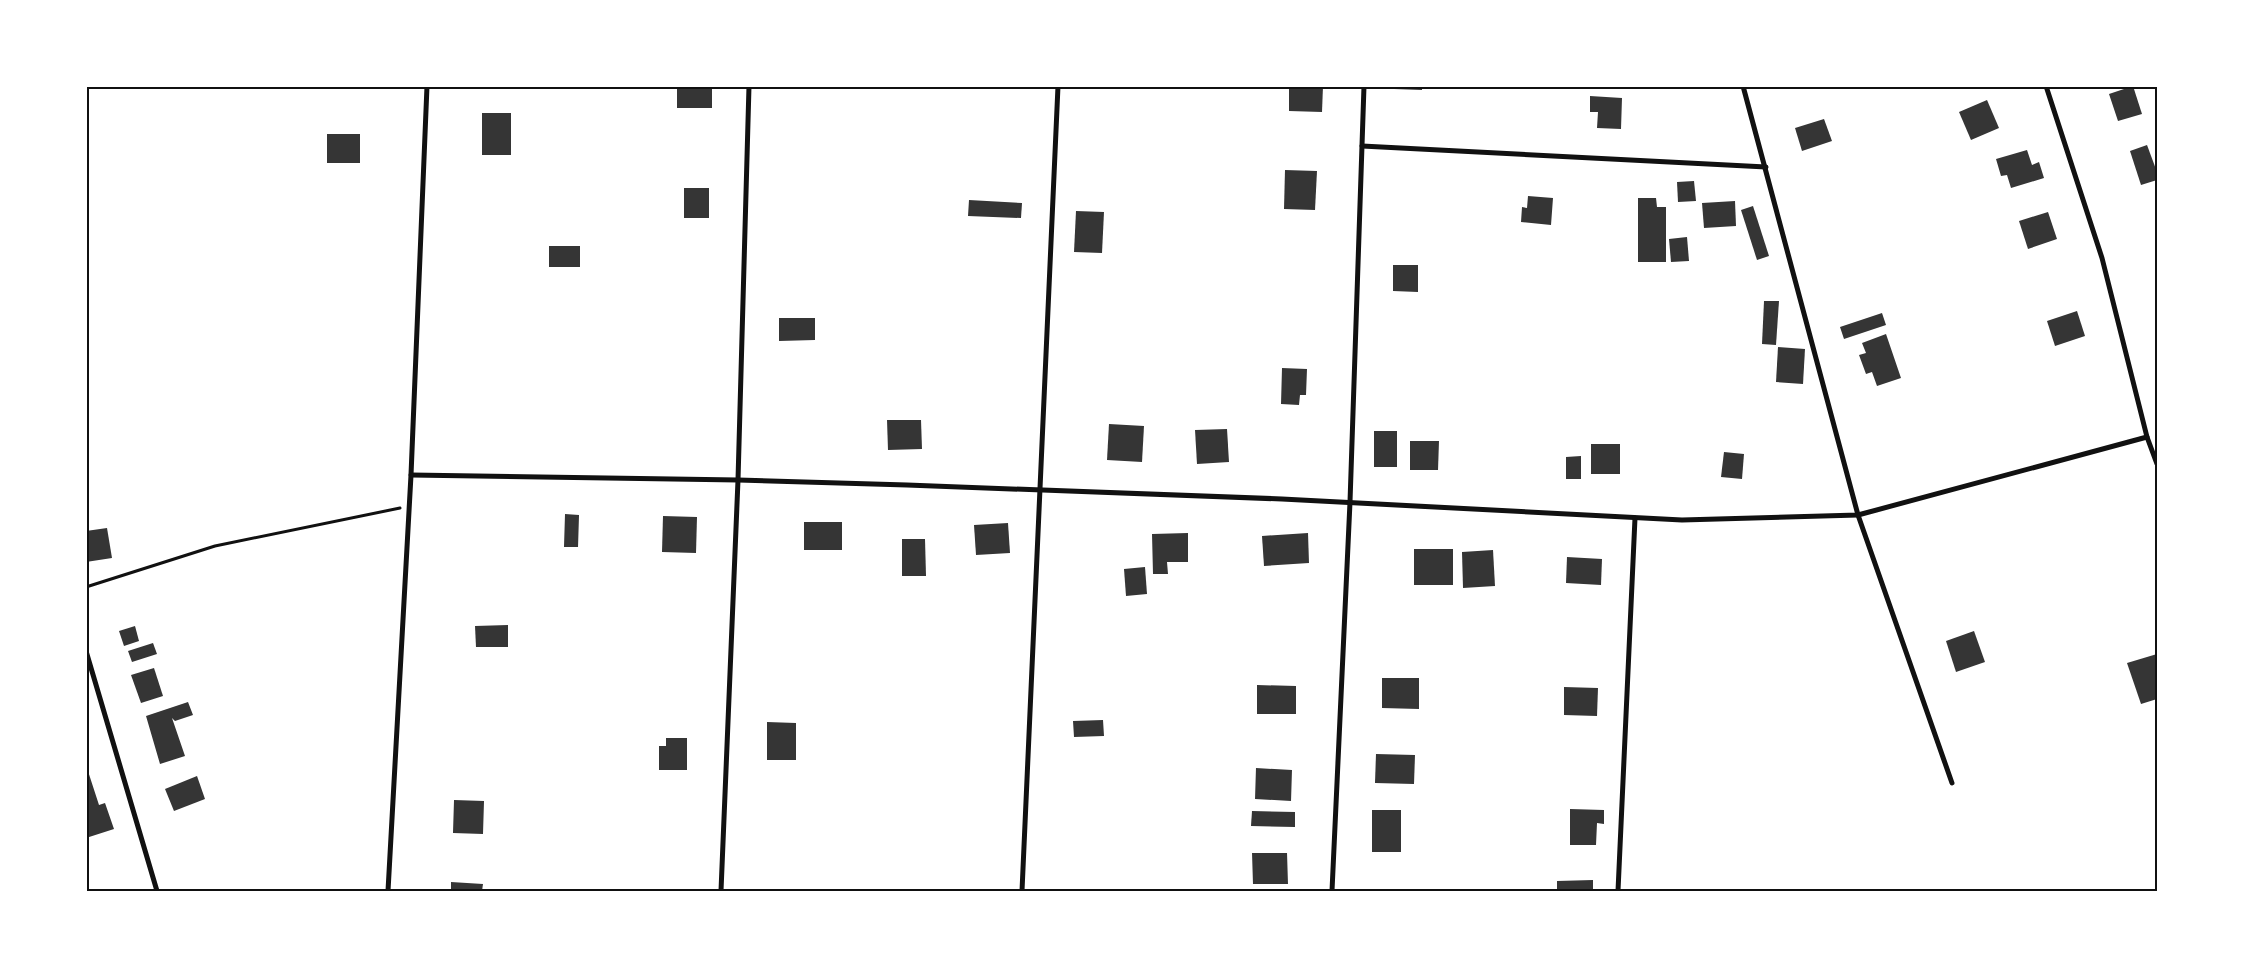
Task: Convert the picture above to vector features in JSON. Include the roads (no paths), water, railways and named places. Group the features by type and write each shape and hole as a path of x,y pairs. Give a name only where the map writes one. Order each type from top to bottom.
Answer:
{"street":[{"path":"388,891 412,475 427,86"},
{"path":"721,891 738,480 749,86"},
{"path":"1022,891 1058,86"},
{"path":"1332,891 1350,502 1364,86"},
{"path":"1743,86 1858,515 1952,783"},
{"path":"2046,86 2102,258 2147,437 2157,464"},
{"path":"1362,146 1766,167"},
{"path":"412,475 738,480 1039,490 1350,502 1682,520 1858,515 2147,437"},
{"path":"1618,891 1635,518"},
{"path":"86,652 157,891"}]}
